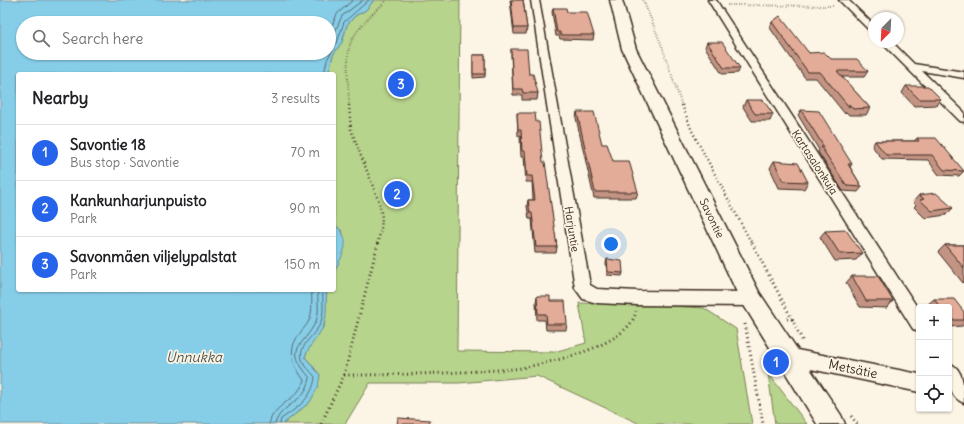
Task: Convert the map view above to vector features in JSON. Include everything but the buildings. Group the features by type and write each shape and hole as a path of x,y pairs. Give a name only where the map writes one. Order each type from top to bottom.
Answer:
{"street":[{"name":"Harjuntie","path":"535,0 583,288 589,294 597,296 637,298 751,299"},
{"name":"Savontie","path":"616,0 629,49 751,299 832,424"},
{"path":"843,0 868,24"},
{"name":"Kartasalonkuja","path":"713,2 916,319"},
{"path":"892,48 964,118"},
{"path":"910,66 964,75"},
{"name":"Metsätie","path":"787,356 916,382"},
{"path":"952,376 960,392"}],"path":[{"path":"322,424 344,375 381,230 382,217 379,202 351,130 349,108 350,42 362,24 387,0"},
{"path":"643,0 662,46 677,94 692,131 792,319 764,320 745,323 763,424"},
{"path":"713,2 851,7"},
{"path":"344,375 454,373 520,368 566,357 607,343 628,328 635,317 637,298"}],"green space":[{"path":"374,0 460,0 457,351 554,352 586,343 579,303 704,308 736,329 752,424 640,424 537,376 459,383 370,383 345,424 283,424 310,402 320,375 305,357 308,349 324,326 327,292 336,292 336,268 343,232 336,226 336,72 329,72 332,60 336,60 336,51 342,42 347,25 355,16 366,10"},
{"path":"768,373 807,424 775,424"}],"water":[{"name":"Unnukka","path":"0,0 374,0 366,10 355,16 347,25 342,42 336,51 336,16 16,16 16,60 332,60 329,72 16,72 16,292 327,292 325,320 305,357 320,375 318,387 310,402 283,424 0,424"},
{"path":"336,226 343,235 345,241 341,259 336,268"}],"place":[{"name":"Savonmäen viljelypalstat","path":"401,84"},
{"name":"Kankunharjunpuisto","path":"397,194"},
{"name":"Savontie 18","path":"776,362"}]}
